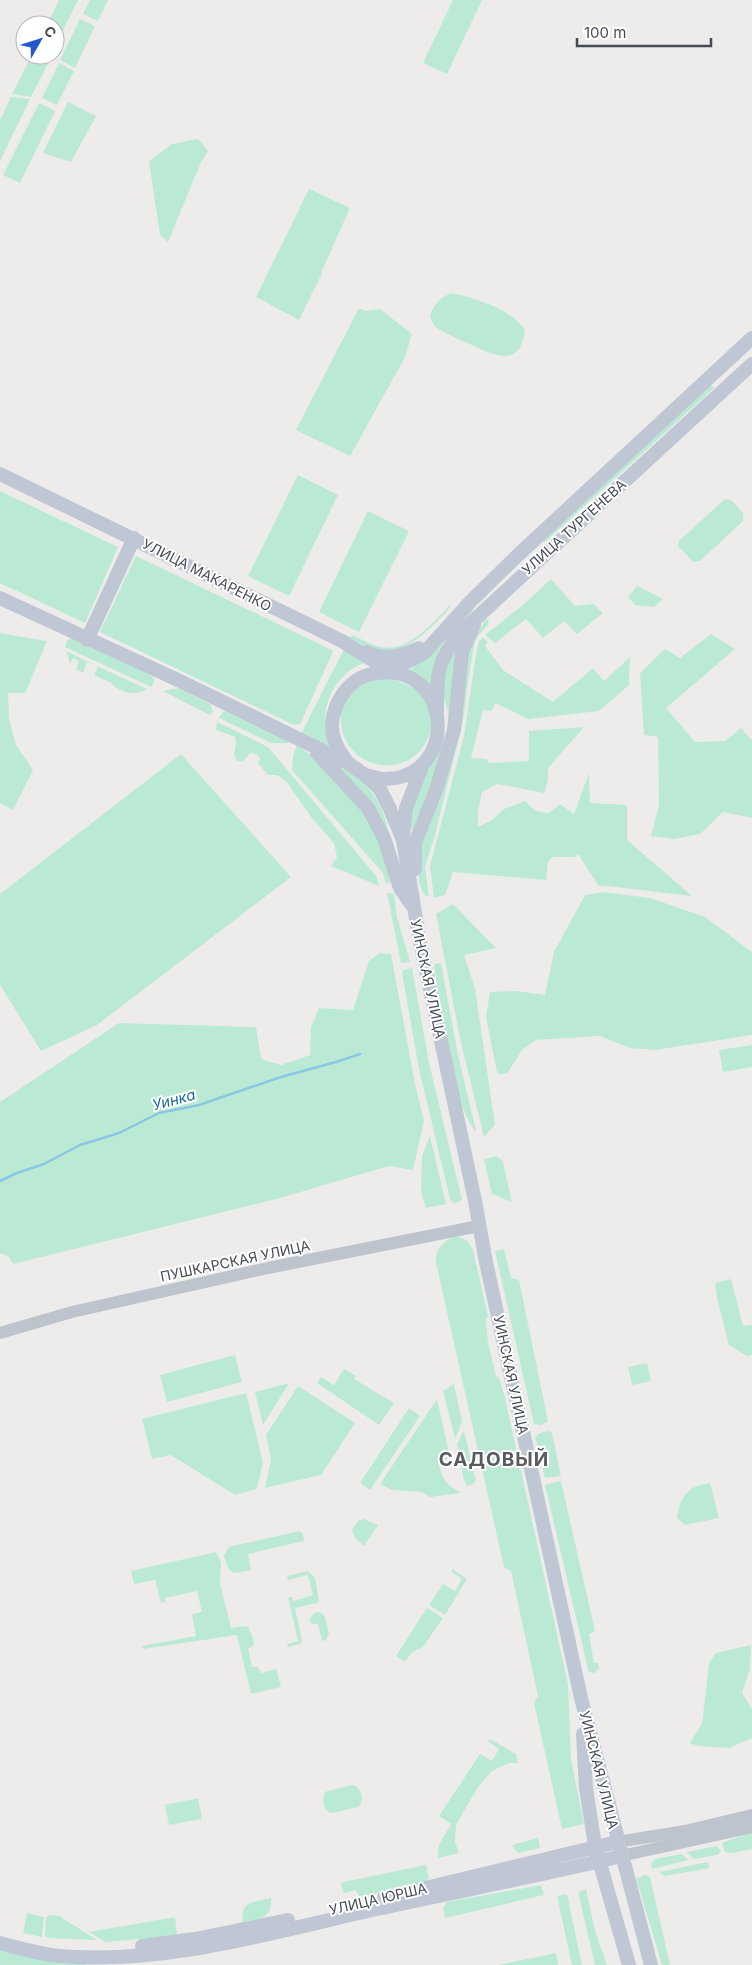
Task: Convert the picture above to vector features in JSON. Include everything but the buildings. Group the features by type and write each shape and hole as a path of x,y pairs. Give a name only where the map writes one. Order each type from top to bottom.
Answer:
{"main road":[{"name":"УЛИЦА ТУРГЕНЕВА","path":"390,672 424,654 472,601 531,544 752,338"},
{"name":"УЛИЦА ТУРГЕНЕВА","path":"437,711 437,678 442,658 460,633 752,364"},
{"path":"714,373 726,388"},
{"name":"УЛИЦА МАКАРЕНКО","path":"0,474 342,641 390,672"},
{"path":"87,640 134,538"},
{"path":"531,544 542,556"},
{"path":"0,598 87,640 180,681 348,764 365,775 380,789 403,840"},
{"path":"413,906 417,887 414,861 415,843 436,790 454,730 462,652 478,616"},
{"path":"342,641 372,656 392,657 419,648 441,634"},
{"path":"348,764 338,750 333,736 332,721 336,706 343,693 354,682 367,675 390,672 411,679 424,688 437,711 439,721 437,739 430,756 417,769 401,777 382,779 365,775"},
{"path":"302,742 319,755 368,808 384,838 400,888 413,906"},
{"path":"403,840 406,808 424,762"},
{"name":"УИНСКАЯ УЛИЦА","path":"403,840 413,906 479,1226 580,1698 651,1965"},
{"name":"УИНСКАЯ УЛИЦА","path":"580,1698 586,1788 596,1846 629,1965"},
{"name":"УЛИЦА ЮРША","path":"0,1943 58,1956 110,1957 172,1952 438,1891 596,1846 617,1842"},
{"name":"УЛИЦА ЮРША","path":"438,1891 534,1877 621,1856"},
{"name":"УЛИЦА ЮРША","path":"0,1934 36,1944 87,1949 150,1945 281,1926"}],"street":[{"name":"ПУШКАРСКАЯ УЛИЦА","path":"0,1333 72,1312 268,1268 479,1226"},
{"name":"УЛИЦА ЮРША","path":"617,1842 685,1830 752,1815"},
{"name":"УЛИЦА ЮРША","path":"621,1856 752,1827"}],"green space":[{"path":"59,0 78,0 65,27 65,15 52,15"},
{"path":"90,0 108,0 98,21 83,14"},
{"path":"453,0 482,0 447,74 423,63"},
{"path":"80,19 95,26 75,68 65,63 65,50"},
{"path":"27,65 47,65 31,97 12,94"},
{"path":"58,65 63,65 74,71 57,105 42,98"},
{"path":"11,97 30,99 0,161 0,120"},
{"path":"68,102 96,116 71,162 43,153"},
{"path":"39,103 55,111 20,183 3,175"},
{"path":"198,139 208,151 201,162 168,242 160,235 149,161 172,144"},
{"path":"309,189 350,208 299,320 256,297"},
{"path":"452,293 493,306 511,316 525,330 518,350 507,356 499,356 449,335 435,327 430,317 433,308 440,299"},
{"path":"359,308 365,311 380,309 412,334 405,357 350,456 296,430"},
{"path":"710,384 714,388 545,542 542,538"},
{"path":"298,475 338,495 289,596 248,576"},
{"path":"0,491 118,547 85,623 0,583"},
{"path":"725,499 731,500 743,513 743,521 700,561 693,562 678,546 679,541"},
{"path":"368,511 409,531 359,632 319,612"},
{"path":"136,556 332,650 333,652 300,724 294,725 100,632"},
{"path":"551,579 575,606 594,604 603,613 577,634 564,621 543,638 526,619 495,643 485,635 523,605"},
{"path":"637,586 663,599 654,607 635,605 628,597"},
{"path":"451,605 417,639 398,649 376,650 350,638 352,635 381,647 391,648 401,645 419,635"},
{"path":"470,608 473,611 449,636 439,652 435,661 431,686 409,671 439,643"},
{"path":"486,618 489,622 488,625 475,641 463,721 435,835 425,867 429,897 426,896 419,881 419,851 469,650"},
{"path":"0,633 47,641 25,693 8,693 9,719 16,745 33,770 13,810 0,803"},
{"path":"711,634 735,649 666,708 695,742 725,741 741,728 752,740 752,818 723,812 700,834 674,839 651,836 659,806 658,737 644,735 640,673 665,649 680,658"},
{"path":"483,637 488,642 485,646 503,670 553,702 593,668 604,681 630,657 629,685 599,711 528,719 495,703 492,711 483,710 471,758 487,759 488,763 529,761 529,731 584,727 548,768 548,781 544,793 497,784 482,792 478,812 478,827 492,820 504,809 525,801 536,811 549,813 560,804 574,814 589,773 590,803 627,805 627,840 692,896 598,885 578,854 575,857 554,857 548,861 546,880 453,872 445,895 434,898 430,866 464,736 476,654 479,641"},
{"path":"71,638 145,672 153,677 154,683 151,687 65,647 67,641"},
{"path":"461,638 449,716 442,691 442,675"},
{"path":"345,647 365,663 356,666 348,672 335,687 330,697 325,716 327,731 333,749 301,734"},
{"path":"66,651 95,665 87,662 83,673 76,669 79,661 73,658 70,664"},
{"path":"98,666 147,689 137,693 123,691 94,675"},
{"path":"383,675 421,691 432,719 428,738 419,752 406,761 392,765 378,764 365,760 353,751 345,738 341,722 341,711 347,696 359,686"},
{"path":"179,688 210,704 213,711 210,715 163,691"},
{"path":"226,711 289,741 288,743 271,743 219,718"},
{"path":"217,722 268,747 377,877 379,886 331,866 337,857 334,843 311,817 286,781 277,775 268,775 258,763 260,758 256,754 250,753 242,762 236,760 234,755 235,737 216,730"},
{"path":"444,742 435,781 414,831 411,829 412,805 428,767"},
{"path":"297,745 312,756 364,812 378,840 391,882 386,884 383,873 292,770 293,756"},
{"path":"181,754 291,877 97,1025 41,1051 0,985 0,894"},
{"path":"333,761 355,775 371,792 382,812 390,837"},
{"path":"603,892 650,898 705,917 752,952 752,1035 655,1050 630,1048 600,1036 536,1040 522,1050 508,1072 500,1075 497,1072 486,1017 490,992 516,991 545,995 554,952 585,895"},
{"path":"387,893 394,894 397,917 410,962 401,963"},
{"path":"453,904 496,948 464,955 475,988 495,1125 484,1137 461,1043 436,914"},
{"path":"380,953 391,954 414,1079 424,1121 413,1170 389,1166 280,1198 13,1264 8,1256 0,1253 0,1102 119,1023 256,1027 261,1059 281,1065 310,1055 311,1027 319,1008 353,1010 369,961"},
{"path":"441,963 458,1055 476,1131 468,1120 461,1102 449,1053 434,964"},
{"path":"412,968 429,1063 462,1200 454,1204 450,1199 419,1069 402,973 403,970"},
{"path":"752,1045 752,1067 723,1072 719,1050"},
{"path":"430,1136 446,1204 426,1208 421,1192 422,1156"},
{"path":"497,1156 503,1162 511,1202 492,1194 484,1159"},
{"path":"457,1236 468,1241 473,1250 488,1316 486,1320 488,1342 496,1376 499,1378 505,1398 568,1684 571,1759 584,1824 562,1829 534,1703 538,1696 511,1571 504,1567 436,1263 437,1253 441,1245"},
{"path":"504,1249 511,1278 519,1280 548,1421 541,1425 534,1424 495,1251"},
{"path":"731,1279 743,1326 752,1325 752,1354 747,1356 729,1345 717,1298 715,1283"},
{"path":"235,1355 242,1382 167,1402 160,1375"},
{"path":"647,1363 651,1381 632,1385 628,1367"},
{"path":"344,1369 356,1376 354,1379 394,1403 379,1425 317,1383 321,1377 334,1385"},
{"path":"289,1383 263,1425 255,1392"},
{"path":"454,1384 462,1422 455,1439 443,1391"},
{"path":"298,1386 355,1423 321,1475 265,1488 271,1459 266,1435"},
{"path":"246,1393 263,1462 257,1489 235,1495 171,1455 152,1459 142,1419"},
{"path":"437,1399 450,1457 439,1463 440,1469 446,1481 461,1493 430,1497 422,1492 392,1490 380,1484"},
{"path":"409,1408 420,1416 370,1490 360,1483"},
{"path":"464,1431 476,1481 472,1485 467,1486 464,1480 457,1444"},
{"path":"548,1431 552,1433 561,1476 545,1478 535,1437 540,1433"},
{"path":"561,1481 595,1631 589,1634 594,1663 598,1663 599,1669 594,1673 589,1672 588,1669 545,1485"},
{"path":"710,1483 719,1518 685,1525 677,1518 683,1498 690,1490 702,1484"},
{"path":"364,1519 378,1525 364,1546 355,1538 352,1530 358,1521"},
{"path":"300,1531 303,1534 304,1541 248,1554 251,1570 235,1573 228,1567 224,1556 228,1548 232,1546"},
{"path":"216,1552 221,1563 220,1583 231,1628 248,1627 254,1641 253,1646 248,1649 252,1667 258,1667 261,1673 276,1669 281,1687 251,1694 237,1635 143,1649 142,1646 196,1636 192,1614 202,1612 197,1591 165,1598 166,1602 161,1603 155,1580 134,1584 131,1571"},
{"path":"453,1569 467,1579 445,1615 429,1605 443,1584 455,1591 462,1579 451,1572"},
{"path":"308,1571 315,1578 319,1601 295,1608 302,1640 300,1644 288,1647 287,1644 298,1641 288,1597 292,1597 293,1601 313,1595 308,1575 288,1580 287,1576"},
{"path":"427,1608 443,1618 423,1647 412,1652 405,1662 396,1656"},
{"path":"317,1612 325,1617 329,1634 326,1640 322,1641 318,1624 312,1624 309,1620"},
{"path":"751,1645 750,1669 742,1693 752,1709 752,1738 729,1748 698,1746 690,1743 702,1724 709,1663 716,1653"},
{"path":"490,1739 516,1754 518,1763 509,1763 492,1771 478,1787 456,1825 455,1842 459,1853 438,1858 439,1845 451,1824 439,1816 480,1754 492,1761 499,1749 488,1741"},
{"path":"353,1785 359,1789 362,1795 358,1807 332,1813 328,1812 323,1801 325,1793"},
{"path":"198,1798 202,1819 169,1825 165,1805"},
{"path":"752,1832 752,1849 731,1853 725,1852 722,1843"},
{"path":"538,1838 540,1848 518,1853 512,1845"},
{"path":"717,1846 721,1852 717,1855 694,1859 686,1852"},
{"path":"681,1854 689,1860 652,1869 651,1863 655,1859"},
{"path":"708,1862 709,1868 665,1876 659,1872"},
{"path":"426,1865 429,1879 423,1883 360,1897 355,1890 344,1893 341,1885 343,1882"},
{"path":"645,1875 650,1877 670,1965 662,1965 636,1878"},
{"path":"541,1885 544,1895 445,1918 443,1908 447,1902"},
{"path":"586,1889 595,1931 607,1965 595,1965 578,1892"},
{"path":"567,1894 582,1965 572,1965 557,1896"},
{"path":"271,1898 270,1910 264,1917 243,1922 242,1915 246,1906"},
{"path":"27,1913 44,1917 42,1937 23,1933"},
{"path":"49,1915 59,1916 97,1940 49,1938 45,1936 46,1918"},
{"path":"175,1917 177,1934 174,1936 105,1942 89,1932"},
{"path":"0,1949 84,1962 86,1965 0,1965"},
{"path":"556,1953 558,1965 498,1965"}],"waterway":[{"name":"Уинка","path":"0,1181 44,1164 80,1145 119,1133 159,1113 199,1105 281,1077 360,1054"}],"district":[{"name":"САДОВЫЙ","path":"494,1459"}]}
